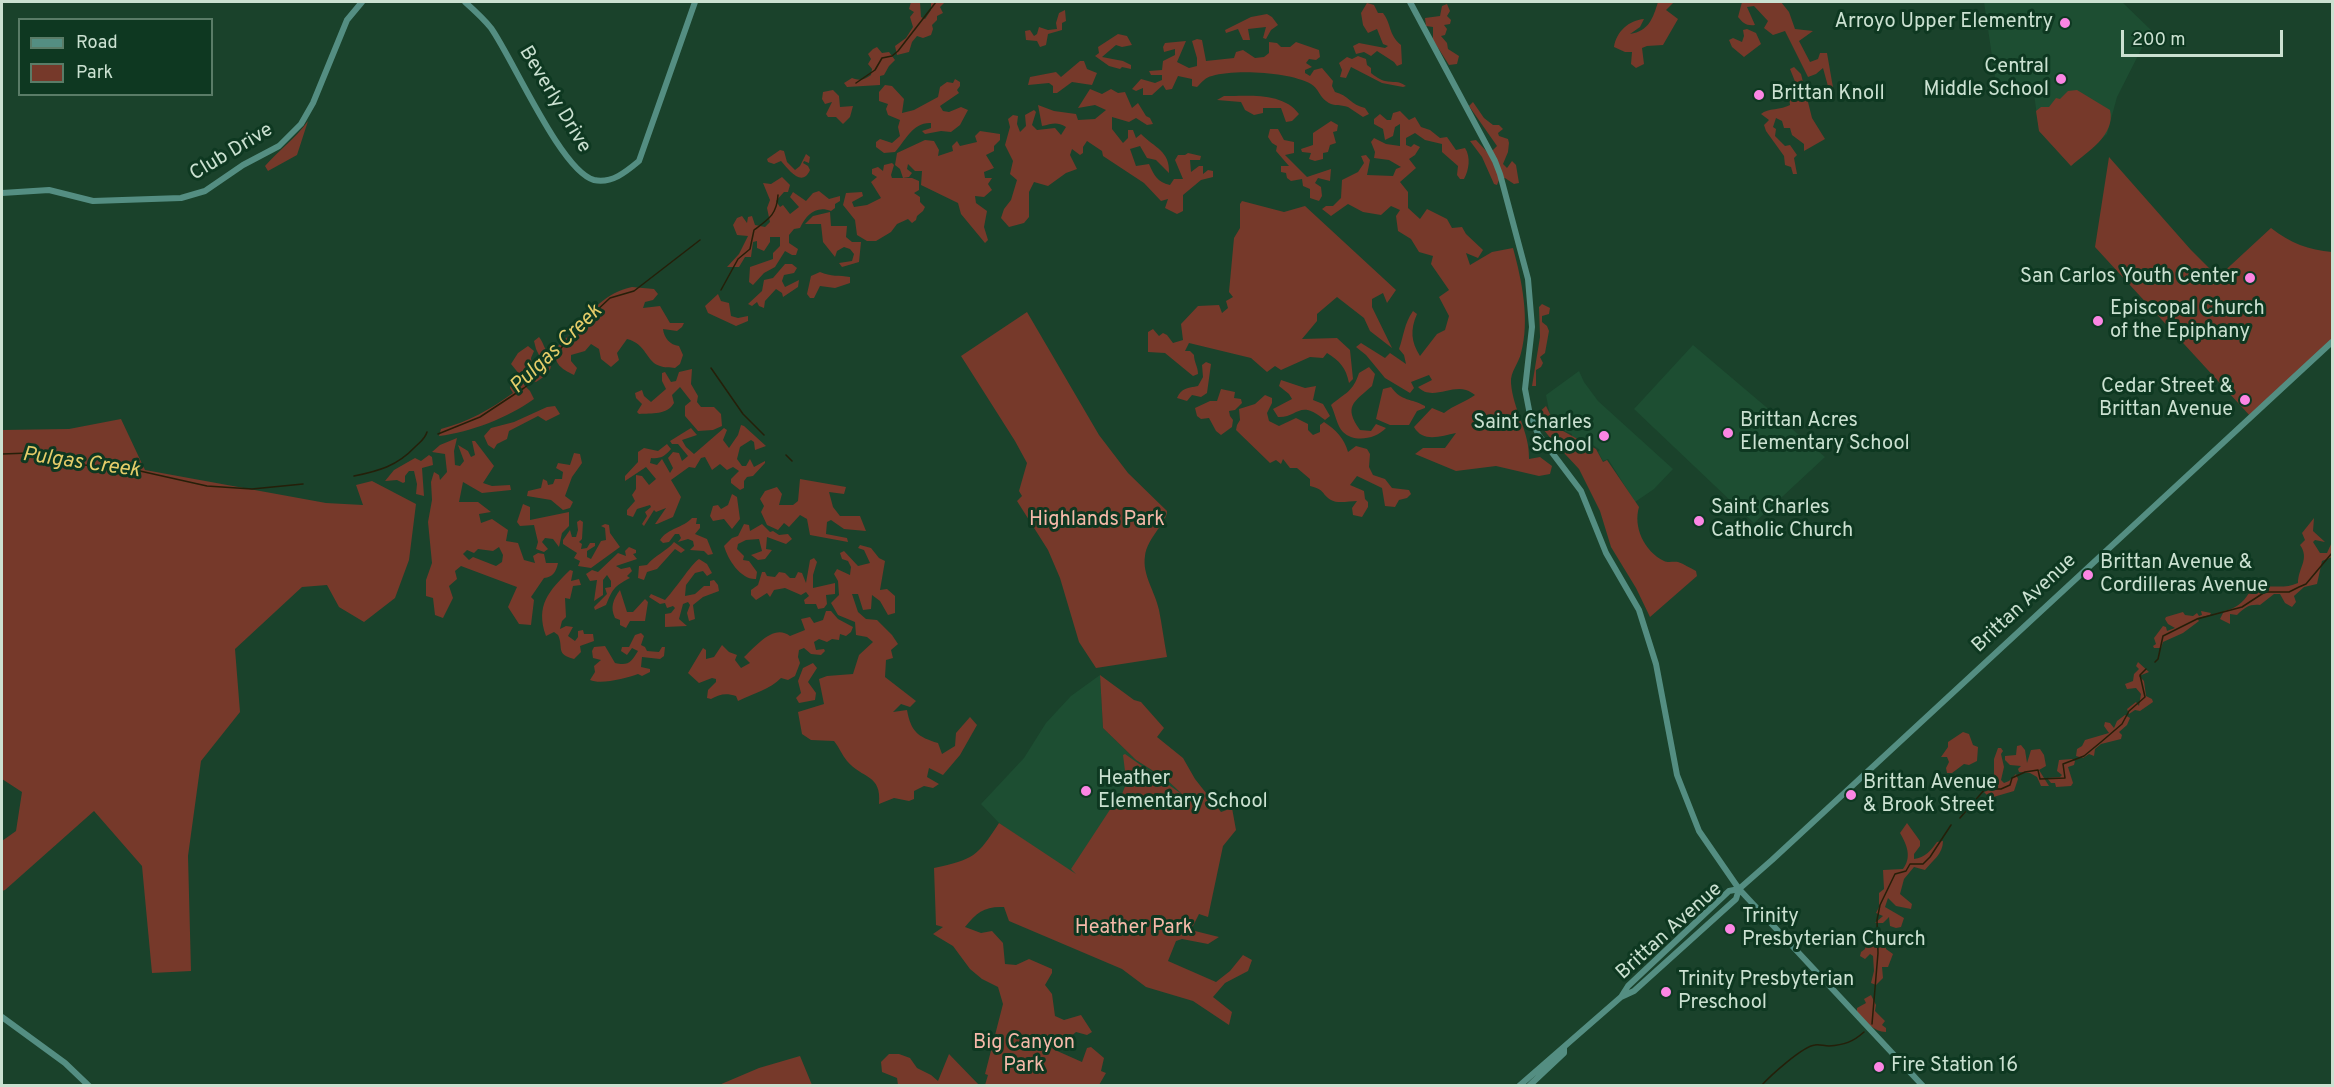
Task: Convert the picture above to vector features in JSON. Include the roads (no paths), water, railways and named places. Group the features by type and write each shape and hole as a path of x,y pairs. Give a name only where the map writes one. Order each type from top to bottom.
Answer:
{"main road":[{"name":"Club Drive","path":"2,193 49,190 93,201 181,198 205,191 243,165 279,146 301,124 313,103 347,20 362,2"},
{"name":"Beverly Drive","path":"465,2 491,29 570,162 585,176 599,181 621,175 639,160 695,2"},
{"path":"1410,2 1500,174 1528,279 1532,303 1532,340 1525,381 1530,415 1538,434 1581,491 1606,553 1640,610 1656,664 1672,751 1684,797 1710,849 1739,889 1923,1086"},
{"name":"Brittan Avenue","path":"1621,997 1634,991 1736,899 1739,889 2332,342"},
{"name":"Brittan Avenue","path":"1519,1086 1621,997 1628,986 1729,891 1739,889"},
{"path":"2,1017 64,1063 90,1086"},
{"name":"Brittan Avenue","path":"1529,1086 1564,1053 1564,1048"}],"waterway":[{"name":"Pulgas Creek","path":"856,83 875,70 882,58 892,56 898,51 936,2"},
{"name":"Pulgas Creek","path":"721,290 738,259 750,249 754,230 774,212 778,195"},
{"name":"Pulgas Creek","path":"438,434 480,417 524,388 533,381 579,327 610,298 634,291 700,240"},
{"path":"711,368 743,414 764,435"},
{"name":"Pulgas Creek","path":"354,476 380,470 401,459 421,441 427,432"},
{"name":"Pulgas Creek","path":"2,454 53,455 85,465 131,469 207,486 252,489 303,484"},
{"path":"786,455 792,461"},
{"path":"2155,662 2158,659 2163,636 2197,619 2242,607 2265,592 2289,592 2306,584 2332,553"},
{"path":"1960,818 1985,789 2001,789 2010,785 2012,778 2025,772 2038,770 2040,779 2065,778 2063,764 2084,756 2122,724 2129,711 2145,697 2140,675 2146,669"},
{"path":"1872,1024 1878,953 1877,920 1880,905 1895,874 1906,871 1910,864 1923,864 1951,825"},
{"path":"1761,1086 1803,1050 1817,1045 1844,1044 1864,1032"}],"place":[{"name":"Arroyo Upper Elementry","path":"2065,23"},
{"name":"Central Middle School","path":"2061,79"},
{"name":"Brittan Knoll","path":"1759,95"},
{"name":"San Carlos Youth Center","path":"2250,278"},
{"name":"Episcopal Church of the Epiphany","path":"2098,321"},
{"name":"Cedar Street & Brittan Avenue","path":"2245,400"},
{"name":"Brittan Acres Elementary School","path":"1728,433"},
{"name":"Saint Charles School","path":"1604,436"},
{"name":"Saint Charles Catholic Church","path":"1699,521"},
{"name":"Brittan Avenue & Cordilleras Avenue","path":"2088,575"},
{"name":"Heather Elementary School","path":"1086,791"},
{"name":"Brittan Avenue & Brook Street","path":"1851,795"},
{"name":"Trinity Presbyterian Church","path":"1730,929"},
{"name":"Trinity Presbyterian Preschool","path":"1666,992"},
{"name":"Fire Station 16","path":"1879,1067"}],"park label":[{"name":"Highlands Park","path":"1097,521"},
{"name":"Heather Park","path":"1134,929"},
{"name":"Big Canyon Park","path":"1024,1056"}]}
